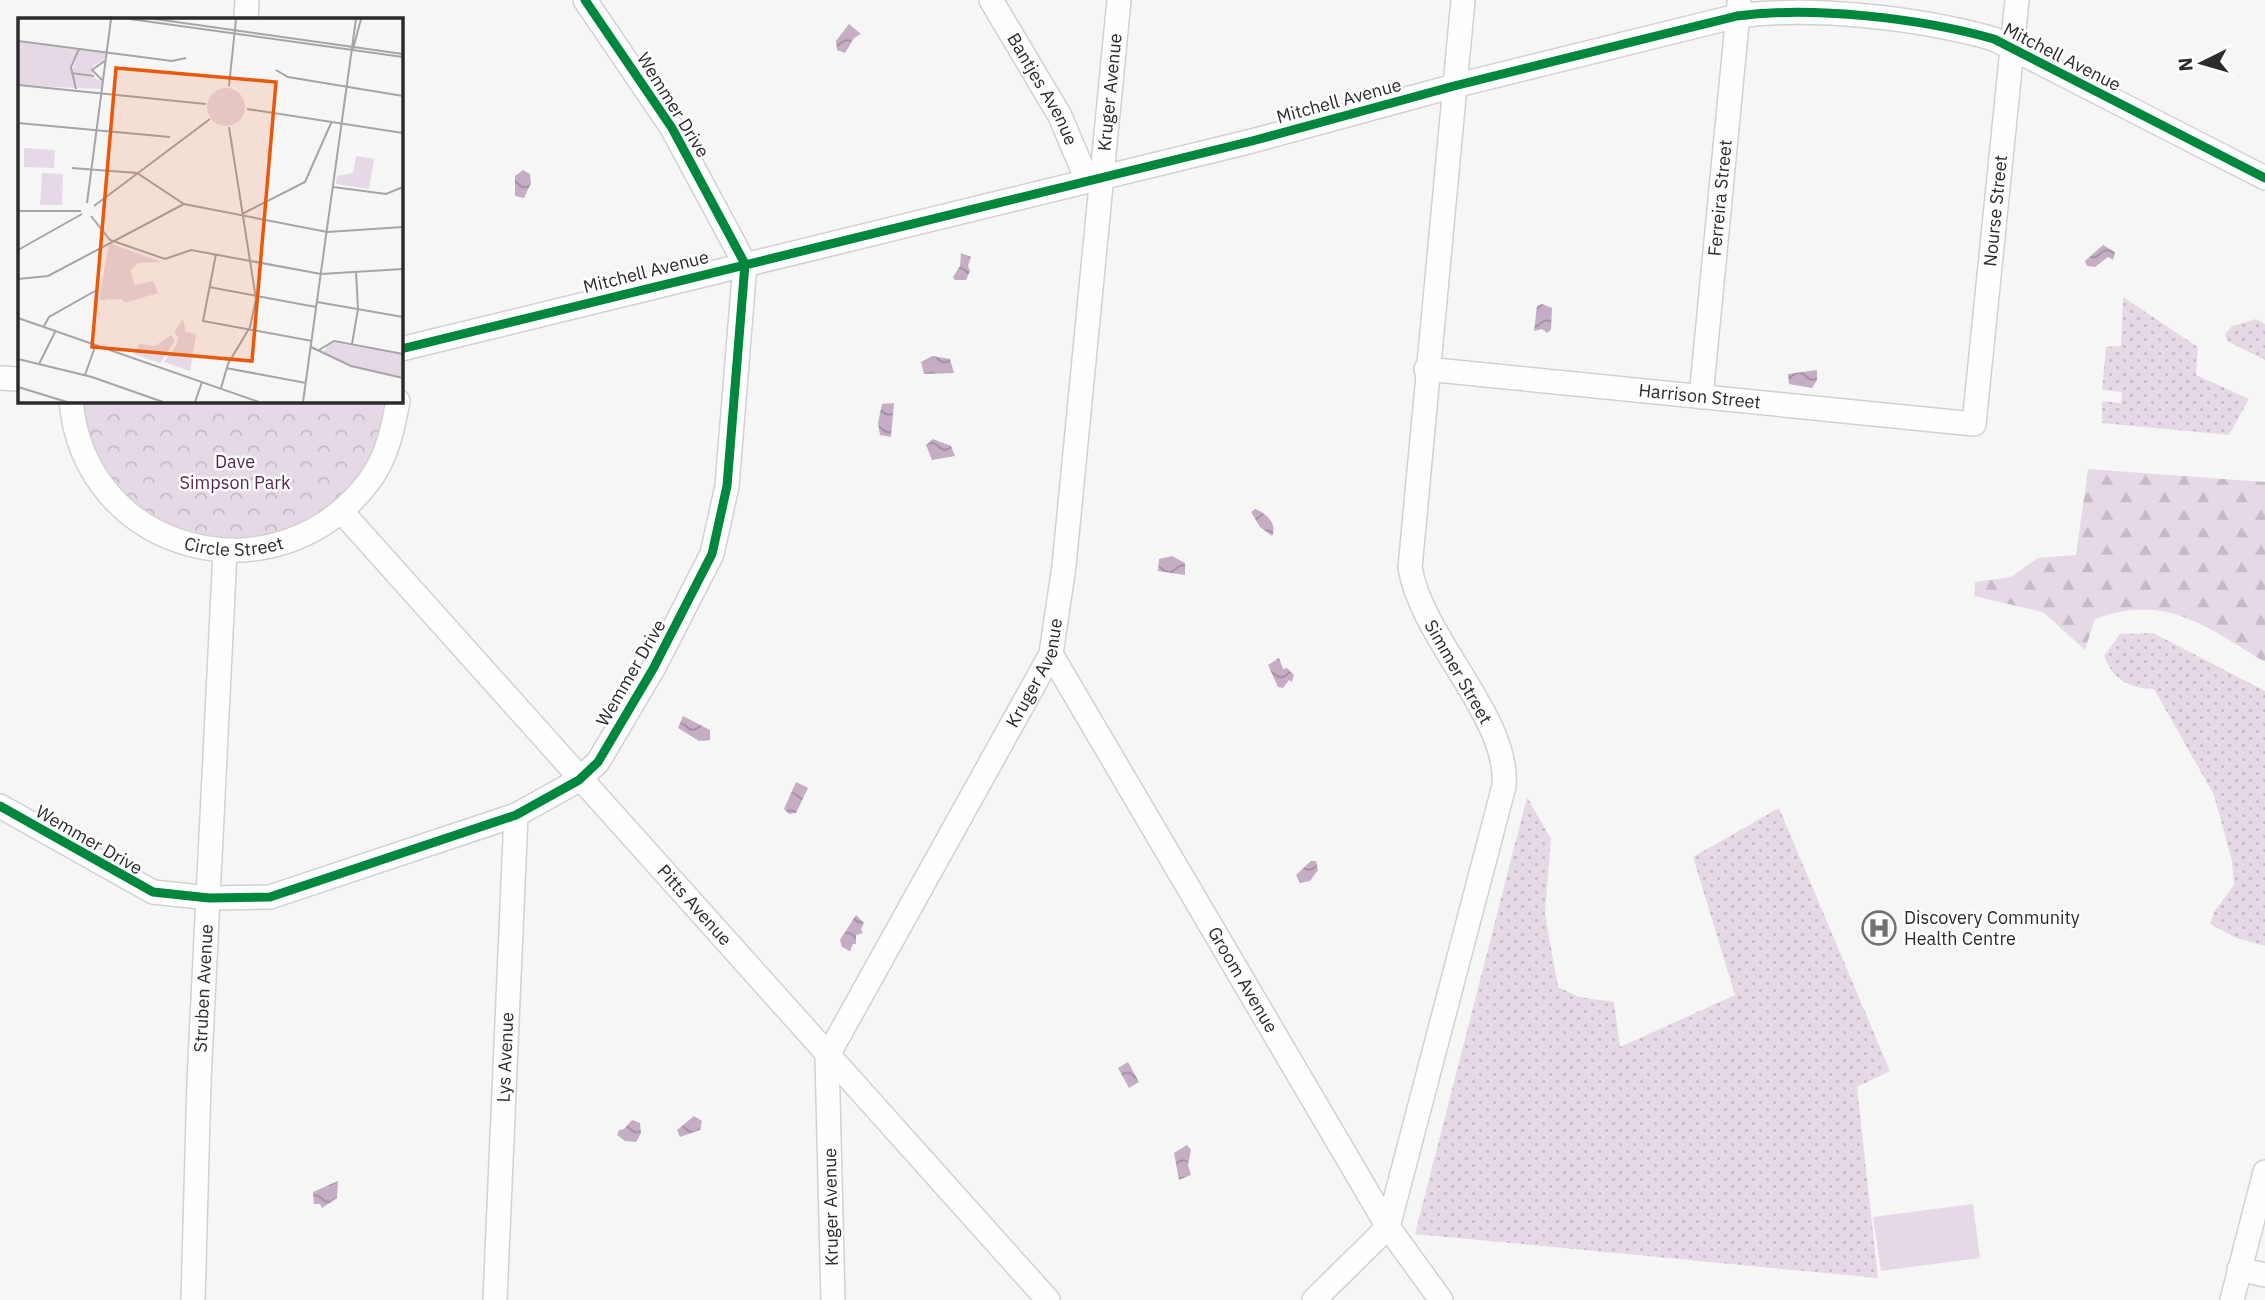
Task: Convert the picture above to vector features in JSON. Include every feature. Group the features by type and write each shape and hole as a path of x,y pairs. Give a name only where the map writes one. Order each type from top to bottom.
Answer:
{"street":[{"path":"246,18 247,0"},
{"name":"Wemmer Drive","path":"0,806 138,887 174,896 270,897 296,891 516,815 579,780 598,762 653,668 712,554 727,486 745,264 672,128 585,0"},
{"name":"Bantjes Avenue","path":"991,0 1094,179"},
{"name":"Kruger Avenue","path":"833,1300 827,1057 1051,654 1064,566 1094,179 1119,0"},
{"name":"Simmer Street","path":"1388,1227 1504,786 1506,768 1495,736 1414,589 1410,548 1463,0"},
{"name":"Nourse Street","path":"1974,424 2017,0"},
{"name":"Mitchell Avenue","path":"402,349 1252,141 1738,8 1860,17 1969,32 2013,47 2265,178"},
{"name":"Ferreira Street","path":"1700,397 1738,8"},
{"name":"Harrison Street","path":"1426,369 1974,424"},
{"path":"0,379 18,379"},
{"name":"Circle Street","path":"71,402 72,418 83,453 102,484 126,511 156,532 189,546 225,552 256,551 287,543 316,531 342,512 371,479 391,439 398,402"},
{"name":"Pitts Avenue","path":"342,512 827,1057 1048,1300"},
{"name":"Struben Avenue","path":"193,1300 225,552"},
{"name":"Groom Avenue","path":"1051,654 1388,1227 1441,1300"},
{"name":"Lys Avenue","path":"495,1300 516,815"},
{"path":"2232,1300 2265,1172"},
{"path":"1314,1300 1388,1227"},
{"path":"2239,1269 2265,1275"}],"green space":[{"path":"2123,297 2198,347 2196,375 2249,399 2229,435 2102,423 2102,401 2121,403 2122,392 2102,390 2106,347 2121,346"},
{"path":"2256,319 2265,324 2265,360 2227,341 2225,334 2232,326"},
{"name":"Dave Simpson Park","path":"78,402 392,402 388,424 361,481 294,533 209,543 146,517 99,467"},
{"path":"2088,469 2265,482 2265,662 2185,617 2143,609 2095,619 2085,650 2043,612 1974,596 1975,582 2011,577 2038,558 2076,555"},
{"path":"2153,633 2265,691 2265,946 2236,938 2210,924 2214,912 2234,885 2232,861 2214,795 2154,689 2137,687 2123,681 2112,671 2104,656 2120,634"},
{"path":"1527,797 1551,839 1545,914 1558,987 1579,997 1614,1002 1620,1047 1735,995 1693,857 1779,808 1890,1071 1857,1087 1878,1278 1415,1234"},
{"path":"1973,1204 1980,1258 1881,1271 1873,1217"}],"water":[{"path":"849,24 861,34 854,38 845,53 837,50 836,41"},
{"path":"523,170 530,174 531,183 524,198 515,196 515,176"},
{"path":"2103,245 2115,252 2113,260 2108,257 2095,267 2087,266 2085,261"},
{"path":"961,253 971,257 968,266 970,271 966,280 955,280 953,277 960,266"},
{"path":"1542,304 1552,308 1551,330 1547,333 1542,329 1534,331 1537,306"},
{"path":"932,356 950,359 954,373 924,374 921,362"},
{"path":"1817,370 1817,380 1812,388 1789,384 1788,374"},
{"path":"894,403 891,437 880,435 878,423 882,404"},
{"path":"933,439 951,446 955,456 932,460 926,445"},
{"path":"1255,509 1272,523 1272,536 1260,527 1251,512"},
{"path":"1172,556 1185,563 1185,575 1158,571 1159,559"},
{"path":"1279,658 1283,669 1287,668 1294,675 1292,682 1289,680 1283,688 1278,687 1268,665"},
{"path":"683,716 710,730 710,740 699,741 678,728"},
{"path":"796,782 808,788 796,813 789,814 784,809"},
{"path":"1311,861 1316,861 1318,870 1310,881 1300,883 1296,875"},
{"path":"856,915 864,923 861,929 863,933 856,935 856,944 853,944 850,951 842,947 840,940"},
{"path":"1128,1062 1139,1082 1129,1088 1118,1068"},
{"path":"694,1116 702,1121 700,1130 680,1137 677,1130"},
{"path":"632,1120 640,1123 641,1133 636,1142 625,1141 617,1135 619,1130 624,1129"},
{"path":"1187,1145 1191,1150 1188,1165 1191,1175 1179,1180 1174,1153"},
{"path":"338,1181 337,1198 322,1208 320,1204 314,1204 313,1192"}],"cycle path":[{"path":"0,806 153,892 209,898 270,897 516,815 579,780 598,762 653,669 712,554 727,486 745,264 672,128 585,0"},
{"path":"402,349 1252,141 1454,86 1737,16 1767,13 1866,16 1933,25 1994,39 2265,178"}],"place":[{"name":"Discovery Community Health Centre","path":"1879,928"}]}
